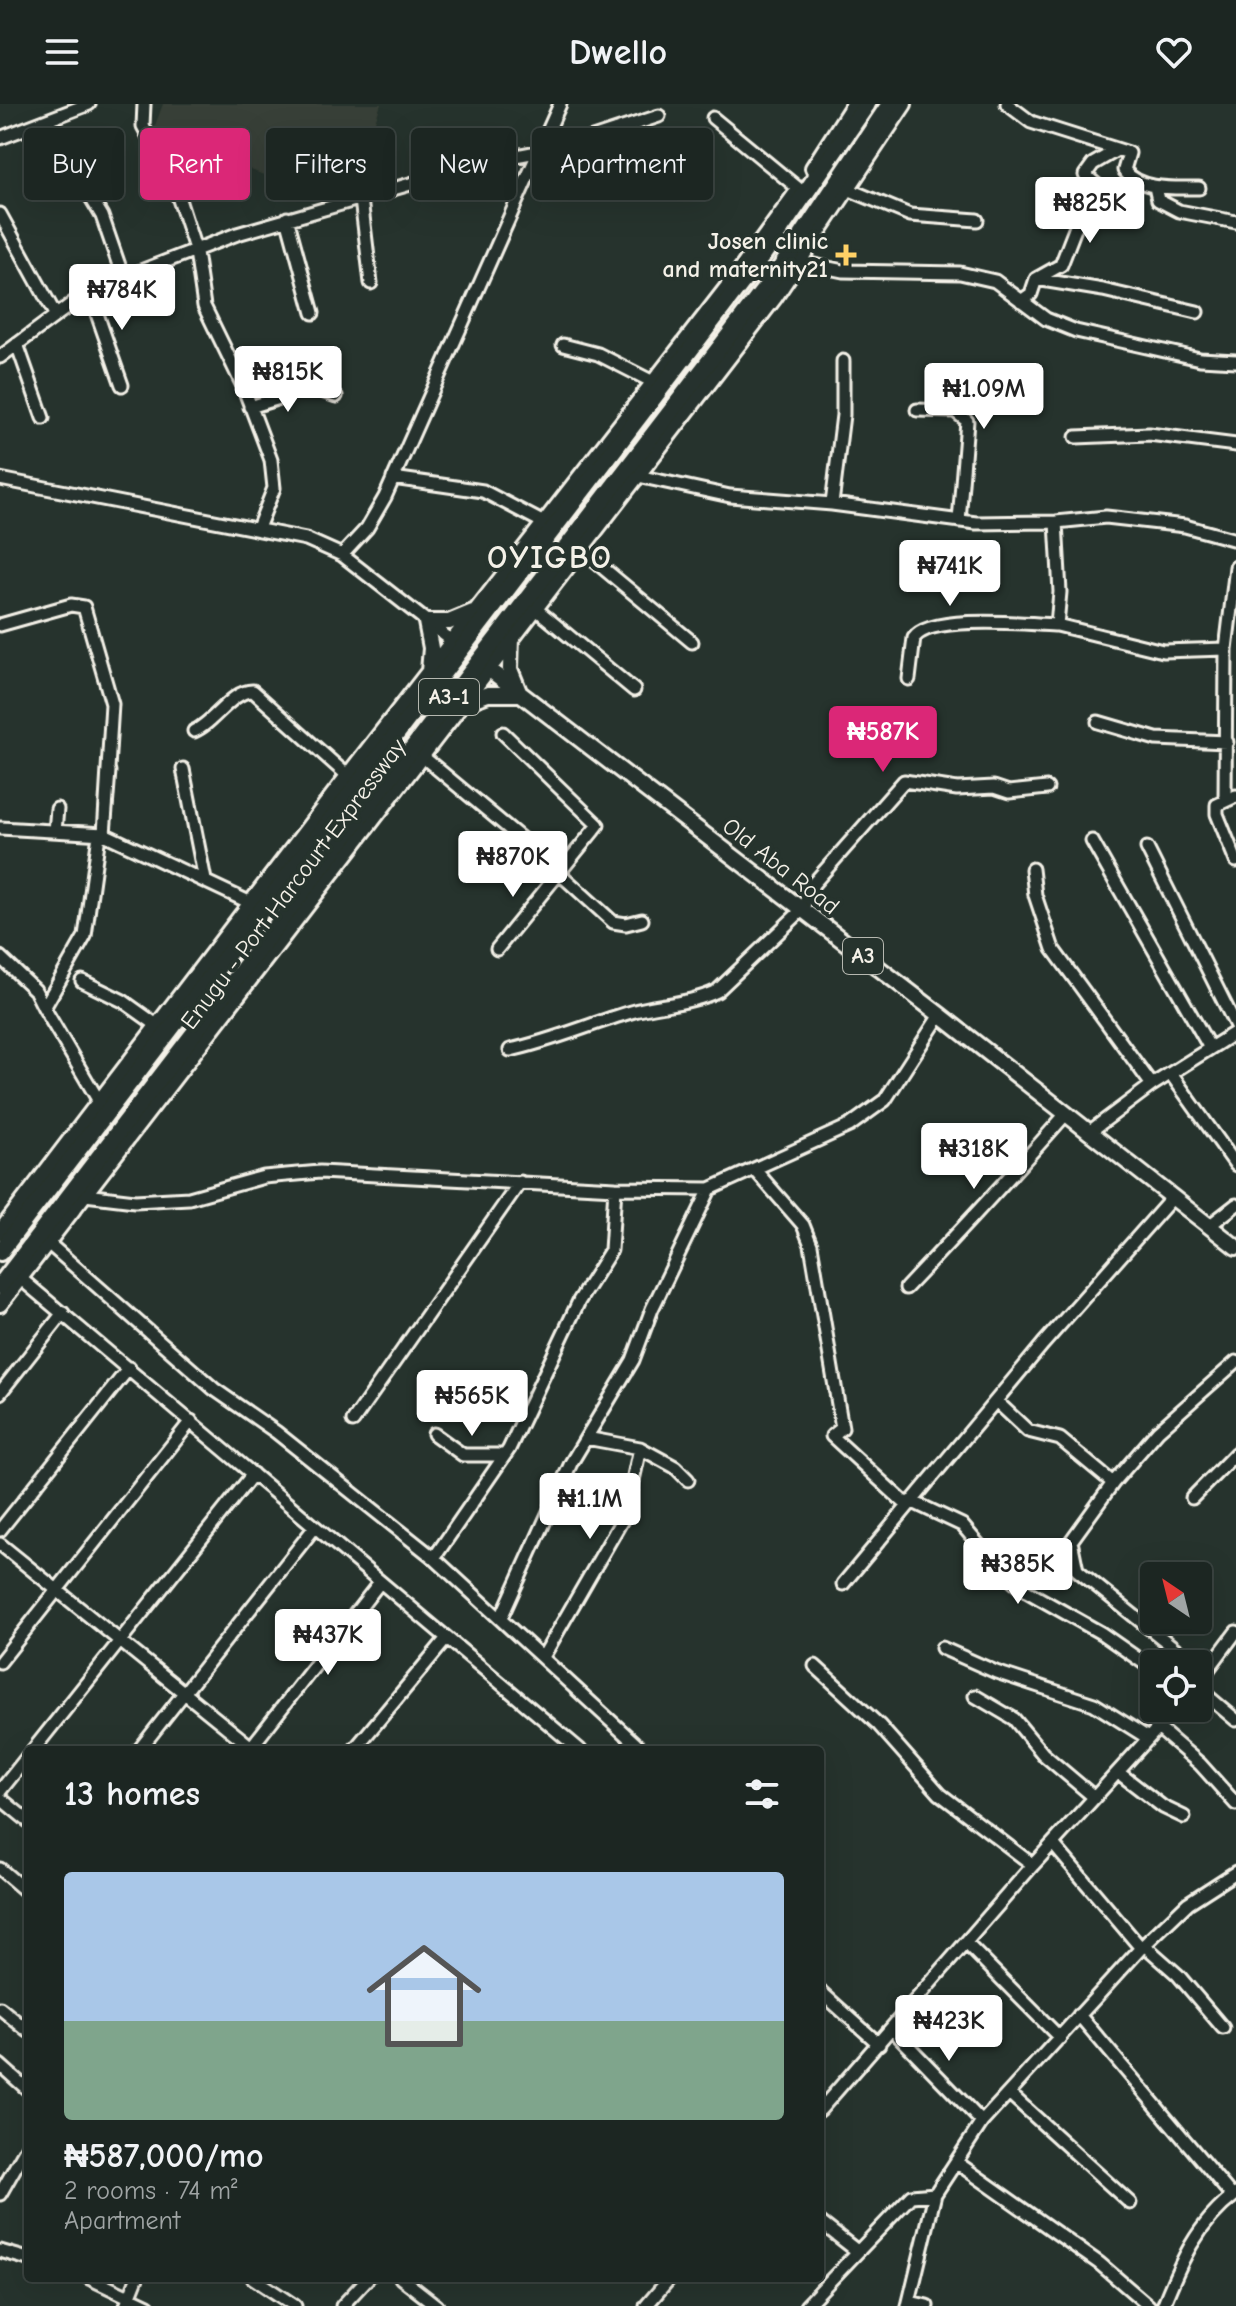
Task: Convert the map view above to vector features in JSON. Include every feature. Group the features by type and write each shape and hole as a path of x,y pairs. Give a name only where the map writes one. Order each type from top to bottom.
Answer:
{"highway":[{"name":"Enugu - Port Harcourt Expressway","path":"0,1252 762,256 867,104"},
{"name":"Enugu - Port Harcourt Expressway","path":"0,1286 734,338 890,104"}],"main road":[{"name":"Enugu - Port Harcourt Expressway","path":"0,1232 348,776 737,275 799,189 854,104"},
{"name":"Enugu - Port Harcourt Expressway","path":"0,1304 458,705 638,476 734,338 800,262 904,104"},
{"path":"429,672 431,648 426,622 449,622 476,610"},
{"path":"458,705 499,692 520,694 510,669 511,637"},
{"name":"Old Aba Road","path":"487,668 940,1015 1236,1247"}],"street":[{"path":"0,138 89,104"},
{"path":"144,104 143,126 174,184 196,252 204,306 243,386 274,476 274,488 258,528"},
{"path":"549,128 560,104"},
{"path":"1007,104 1031,122 1129,153 1124,170 1129,176 1155,187 1199,188"},
{"path":"620,128 659,116"},
{"path":"713,118 799,189"},
{"path":"1021,301 1031,294 1036,279 1061,265 1087,198 1094,195 1099,187 1085,175 1093,164 1117,150"},
{"path":"395,189 490,161 532,155"},
{"path":"342,555 367,528 393,478 532,165"},
{"path":"1155,187 1158,200 1179,211 1236,222"},
{"path":"850,190 910,215 977,220"},
{"path":"92,200 102,216 123,277"},
{"path":"0,357 89,291 237,234 357,200"},
{"path":"361,200 371,283"},
{"path":"0,214 55,314"},
{"path":"287,218 313,313"},
{"path":"800,262 843,271 960,273 995,281 1046,319 1076,331 1200,359 1236,361"},
{"path":"1036,279 1103,290 1197,312"},
{"path":"89,291 122,385"},
{"path":"17,344 43,418"},
{"path":"563,345 598,354 653,382"},
{"path":"832,504 843,415 843,361"},
{"path":"243,386 276,377 336,396"},
{"path":"250,407 286,396 297,382"},
{"path":"917,410 955,411 963,414 967,421 959,521"},
{"path":"1076,437 1141,434 1236,445"},
{"path":"638,476 730,496 832,504 959,521 1056,522 1106,517 1185,526 1236,540"},
{"path":"393,478 483,491 544,523"},
{"path":"0,479 306,539 342,555 452,641"},
{"path":"1056,522 1060,592 1057,625"},
{"path":"579,548 692,642"},
{"path":"1236,567 1226,649 1231,798 1217,805 1217,814 1236,861"},
{"path":"0,625 71,605 84,607 112,704 109,771 85,936 44,1008"},
{"path":"535,608 634,690"},
{"path":"909,679 914,638 933,627 995,623 1057,625 1163,651 1226,649"},
{"path":"194,731 212,721 242,693 253,691 348,776"},
{"path":"1098,722 1156,739 1227,742"},
{"path":"497,949 598,825 503,733"},
{"path":"422,756 613,922 626,924 642,920"},
{"path":"183,769 205,880"},
{"path":"510,1050 571,1034 633,1011 702,998 717,991 802,910 813,884 904,781 957,789 994,787 1009,792 1047,788"},
{"path":"49,830 57,809"},
{"path":"0,827 101,835 253,904"},
{"path":"1092,841 1210,1048"},
{"path":"1088,1133 1152,1085 1236,1029 1147,848"},
{"path":"1032,869 1035,895 1053,949 1152,1085"},
{"path":"0,957 35,990 100,1103"},
{"path":"82,981 123,1001 158,1026"},
{"path":"85,1195 135,1201 189,1198 264,1177 320,1172 615,1188 710,1189 756,1171 849,1126 885,1100 940,1015"},
{"path":"1171,1074 1236,1165"},
{"path":"906,1288 946,1242 1009,1180 1065,1115"},
{"path":"756,1171 803,1225 811,1245 842,1428 832,1436 909,1504 962,1525 1001,1571 1021,1588 1101,1633 1140,1660"},
{"path":"353,1421 520,1182"},
{"path":"434,1558 504,1455 579,1301 611,1250 615,1188"},
{"path":"501,1618 562,1481 633,1360 652,1309 710,1189"},
{"path":"843,1584 1172,1198"},
{"path":"1209,1226 1236,1205"},
{"path":"48,1243 214,1389 276,1432 434,1558 638,1746"},
{"path":"20,1278 447,1638 566,1746"},
{"path":"0,1393 63,1313"},
{"path":"1170,1650 1077,1570 1071,1541 1113,1483 1158,1431 1236,1362"},
{"path":"0,1530 129,1368"},
{"path":"996,1401 1028,1431 1060,1439 1113,1483"},
{"path":"0,1662 191,1421"},
{"path":"434,1434 463,1455 504,1455"},
{"path":"586,1438 640,1448 675,1467 688,1480"},
{"path":"543,1657 626,1513 640,1448"},
{"path":"1192,1498 1236,1453"},
{"path":"36,1746 253,1474"},
{"path":"142,1746 315,1527"},
{"path":"0,1544 185,1691 249,1746"},
{"path":"254,1746 380,1582"},
{"path":"1212,1660 1235,1634"},
{"path":"357,1746 447,1638"},
{"path":"942,1648 996,1672 1061,1690 1094,1704 1148,1738"},
{"path":"815,1666 879,1725 940,1794 1033,1865"},
{"path":"1212,1691 1236,1720"},
{"path":"975,1696 1014,1719 1043,1754 1094,1797"},
{"path":"824,2106 1162,1722"},
{"path":"1157,1727 1200,1764 1236,1804"},
{"path":"0,1791 24,1761"},
{"path":"1119,1773 1163,1807 1184,1817"},
{"path":"0,1798 24,1818"},
{"path":"1053,1844 1142,1946 1187,1985 1223,2028"},
{"path":"0,1869 24,1890"},
{"path":"927,2306 909,2304 935,2194 982,2122 1142,1946 1188,1903 1236,1872"},
{"path":"966,1943 1060,2038"},
{"path":"824,1995 879,2044"},
{"path":"0,2008 24,2028"},
{"path":"1079,2015 1234,2195 1203,2225 1184,2253 1163,2306"},
{"path":"892,2029 982,2122"},
{"path":"0,2065 24,2086"},
{"path":"1009,2093 1130,2203"},
{"path":"0,2194 24,2152"},
{"path":"956,2162 1099,2263 1149,2306"},
{"path":"806,2306 911,2196 935,2194"},
{"path":"824,2225 857,2251"},
{"path":"0,2251 24,2258"},
{"path":"96,2282 128,2301 148,2306"},
{"path":"128,2301 135,2282"},
{"path":"259,2282 295,2306"},
{"path":"342,2306 364,2282"},
{"path":"406,2282 437,2306"},
{"path":"646,2306 667,2282"}],"shaded area":[{"path":"163,104 381,104 373,128 266,128 266,176 250,169 250,128 154,128"}],"place":[{"name":"Josen clinic and maternity21","path":"846,255"}],"district":[{"name":"OYIGBO","path":"550,557"}]}
